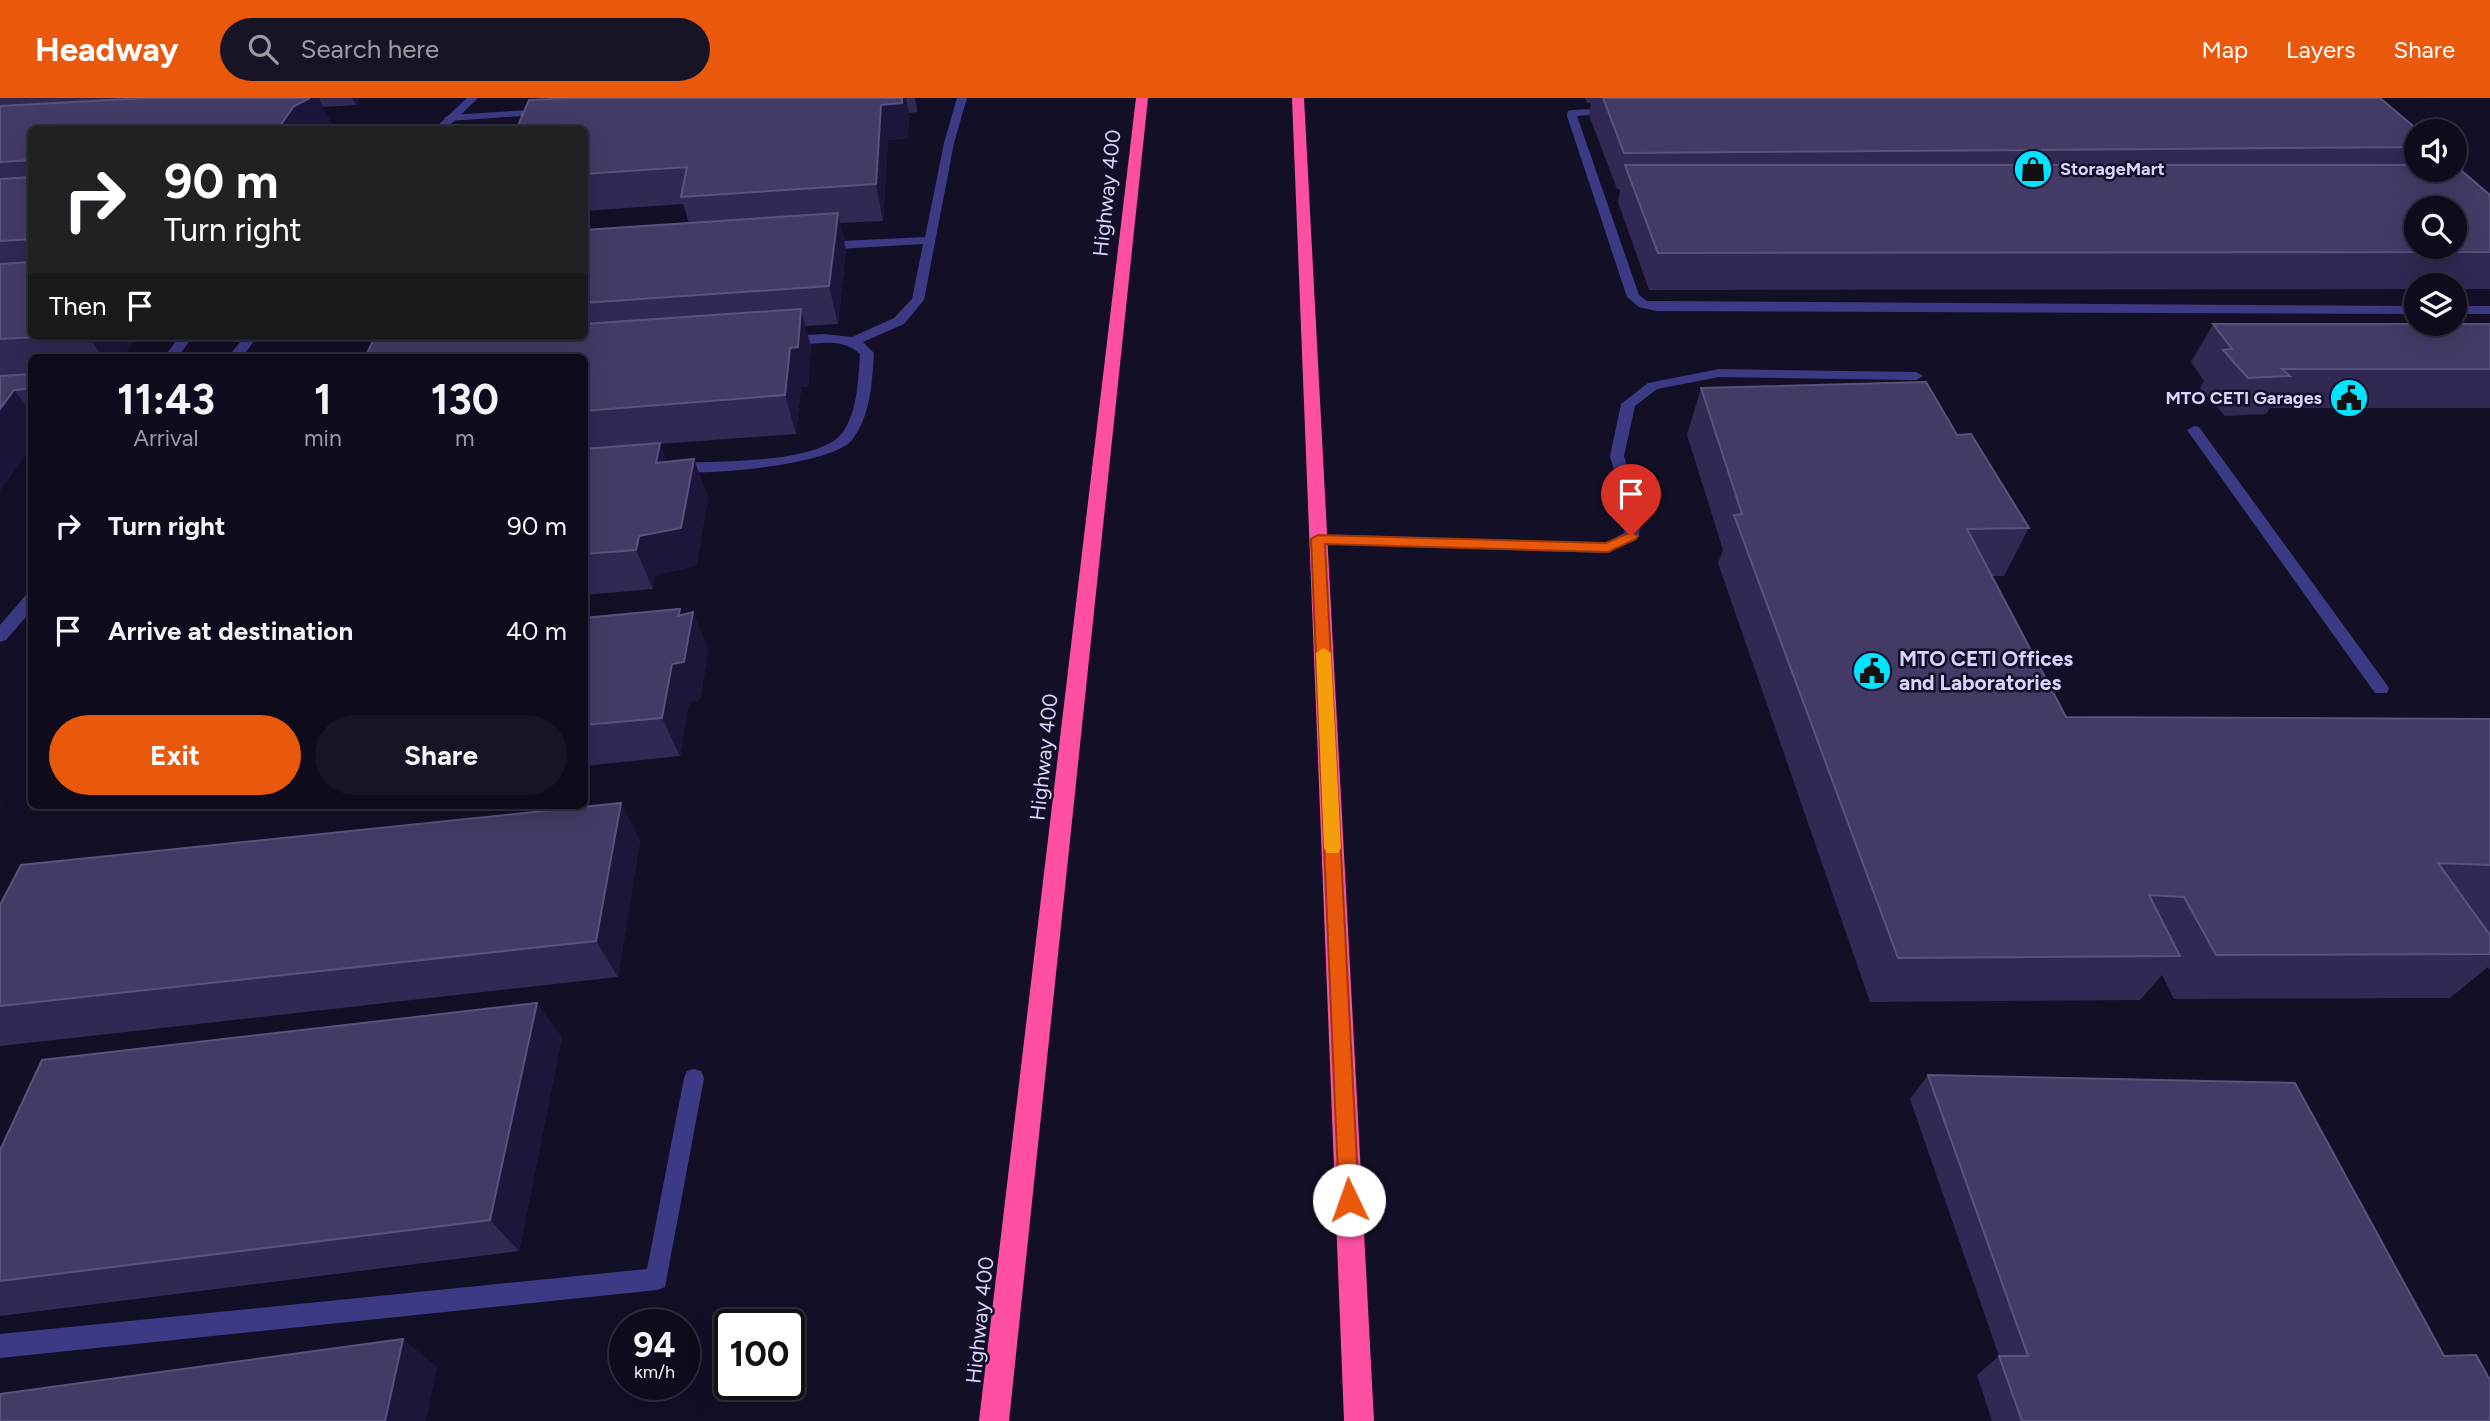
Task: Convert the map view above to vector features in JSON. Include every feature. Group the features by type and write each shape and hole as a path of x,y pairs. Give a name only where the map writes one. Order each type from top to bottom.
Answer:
{"highway":[{"name":"Highway 400","path":"994,1421 1142,98"},
{"path":"1298,98 1359,1421"}],"street":[{"path":"442,126 473,98"},
{"path":"778,340 824,338 854,341 899,321 918,300 949,144 962,98"},
{"path":"449,118 564,110"},
{"path":"1620,111 1572,113 1633,297 1643,304 1656,307 2404,310"},
{"path":"1601,201 1615,201"},
{"path":"804,246 929,240"},
{"path":"2467,310 2490,310"},
{"path":"173,354 184,340"},
{"path":"237,354 249,340"},
{"path":"654,468 794,460 828,453 845,440 863,396 867,353 854,341"},
{"path":"1318,539 1608,548 1631,536 1634,515 1617,456 1628,404 1653,386 1719,373 1916,376"},
{"path":"2194,430 2381,689"},
{"path":"0,636 28,604"},
{"path":"0,1346 657,1279 694,1077"}],"building":[{"path":"146,98 310,98 294,106 280,126 28,126 28,160 0,162 0,106"},
{"path":"902,98 902,103 881,105 876,184 681,197 687,167 588,174 588,126 518,126 529,100"},
{"path":"1603,98 2380,98 2405,119 2404,147 1624,153"},
{"path":"1625,165 2404,165 2404,182 2467,182 2467,175 2490,195 2490,252 2467,252 2467,196 2404,196 2404,252 1658,253"},
{"path":"28,177 28,239 0,241 0,179"},
{"path":"838,213 829,286 588,303 588,230"},
{"path":"28,262 28,337 0,339 0,264"},
{"path":"801,309 798,347 790,348 785,395 588,411 588,354 366,354 374,340 588,340 588,324"},
{"path":"2213,324 2404,324 2404,336 2467,336 2467,324 2490,324 2490,369 2282,369 2290,376 2248,378 2223,350 2232,349"},
{"path":"28,374 28,387 14,390 0,409 0,376"},
{"name":"MTO CETI Offices and Laboratories","path":"1926,382 1957,435 1971,434 2029,528 1967,529 2066,717 2490,719 2490,865 2438,863 2490,935 2490,954 2216,955 2184,897 2149,895 2180,956 1898,958 1734,515 1742,514 1701,388"},
{"path":"660,443 656,463 694,459 681,528 639,536 636,550 588,554 588,449"},
{"path":"680,609 678,616 693,612 684,662 672,664 662,718 588,725 588,618"},
{"path":"621,803 596,941 0,1006 0,905 21,865 563,809 588,809 588,806"},
{"path":"537,1003 490,1220 0,1281 0,1150 42,1060"},
{"path":"1928,1075 2295,1083 2444,1356 2476,1355 2490,1380 2490,1421 2022,1421 1999,1356 2028,1356"},
{"path":"403,1339 385,1421 0,1421 0,1394"}],"slow traffic":[{"path":"1324,653 1333,848"}],"place":[{"name":"StorageMart","path":"2033,169"},
{"name":"MTO CETI Garages","path":"2349,398"},
{"name":"MTO CETI Offices and Laboratories","path":"1872,671"}],"route":[{"path":"1349,1200 1318,539 1608,548 1631,536"}]}
